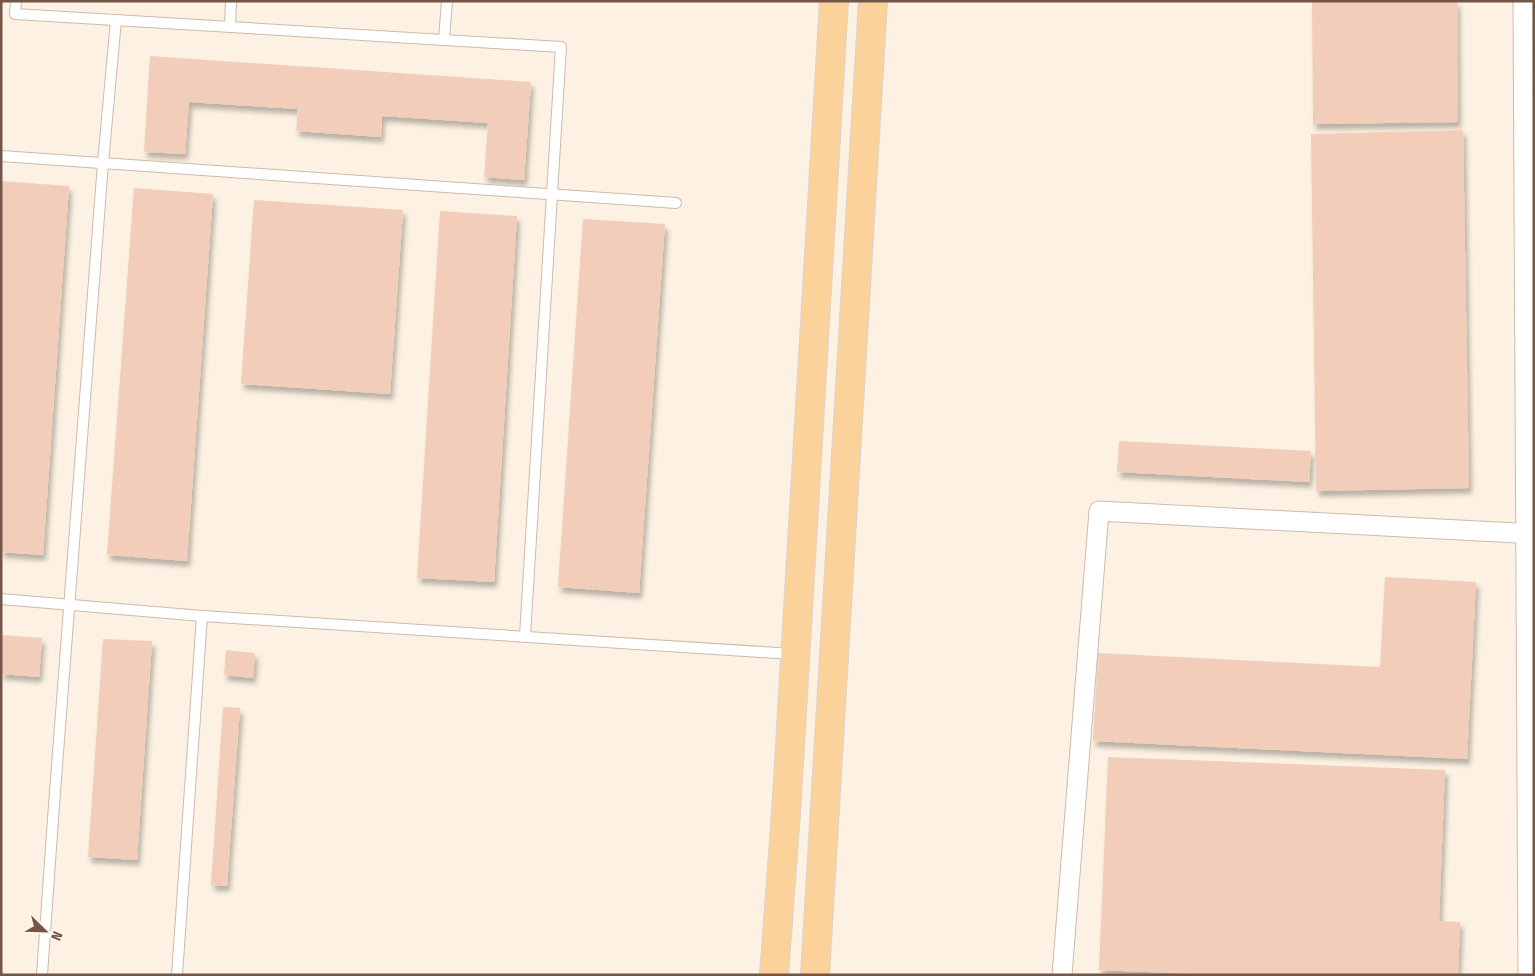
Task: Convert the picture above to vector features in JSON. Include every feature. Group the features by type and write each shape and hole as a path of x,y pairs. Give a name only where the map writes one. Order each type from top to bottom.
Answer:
{"main road":[{"path":"774,975 834,1"},
{"path":"815,975 873,1"}],"street":[{"path":"1523,1 1530,534 1528,975"},
{"path":"1062,975 1099,511 1530,534"}],"lane":[{"path":"16,1 15,14 561,48 525,636"},
{"path":"230,27 231,1"},
{"path":"444,40 447,1"},
{"path":"42,975 103,163 116,20"},
{"path":"1,156 676,204"},
{"path":"1,599 202,616 795,654"},
{"path":"177,975 202,616"}],"building":[{"path":"1312,1 1457,1 1458,122 1313,124"},
{"path":"150,56 531,82 524,180 484,177 488,123 382,116 381,137 296,131 298,109 189,102 185,154 144,152"},
{"path":"1463,130 1469,488 1316,491 1311,134"},
{"path":"1,181 69,186 43,555 1,552"},
{"path":"134,188 213,194 187,561 107,555"},
{"path":"254,200 403,210 390,394 241,384"},
{"path":"440,211 517,216 494,582 417,578"},
{"path":"583,219 665,224 639,593 558,587"},
{"path":"1119,441 1311,451 1309,482 1117,472"},
{"path":"1385,577 1476,582 1467,759 1093,741 1098,653 1380,667"},
{"path":"1,635 42,638 39,677 1,674"},
{"path":"103,639 152,641 137,860 88,857"},
{"path":"226,650 255,653 253,678 224,675"},
{"path":"223,707 240,708 227,886 211,885"},
{"path":"1108,757 1445,770 1439,921 1460,922 1458,975 1223,975 1099,970"}]}
